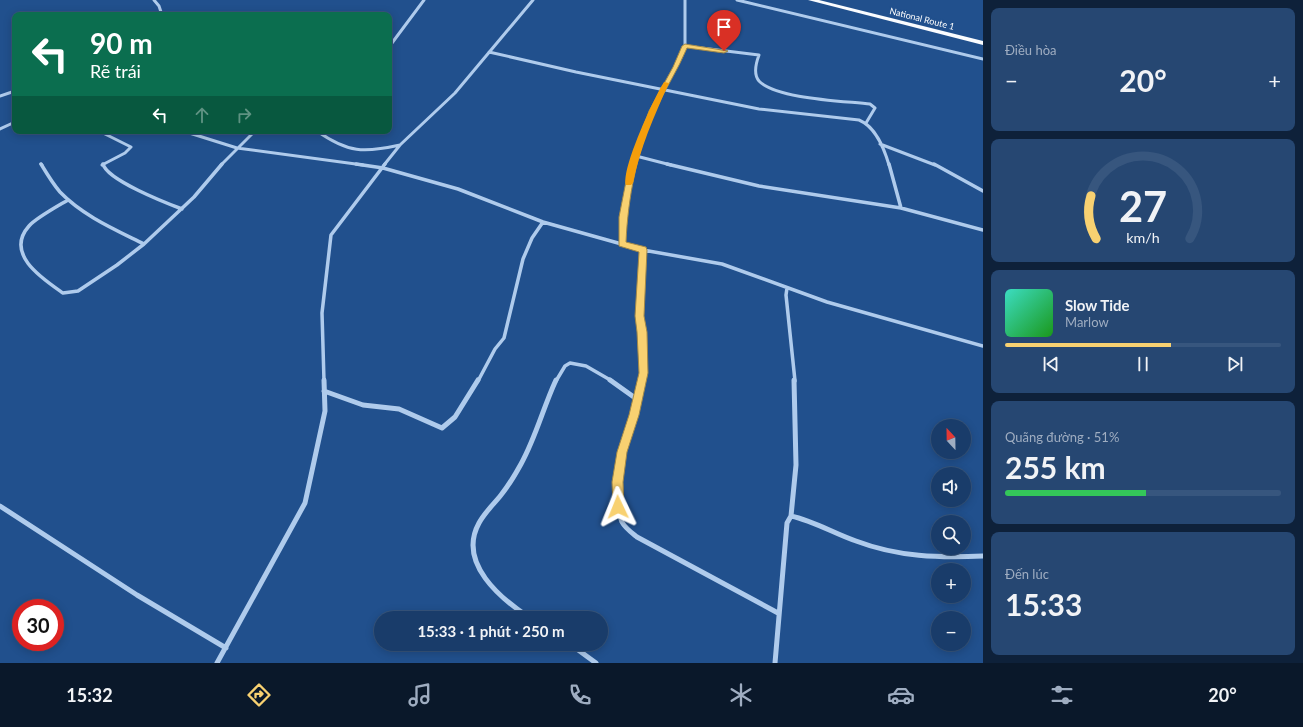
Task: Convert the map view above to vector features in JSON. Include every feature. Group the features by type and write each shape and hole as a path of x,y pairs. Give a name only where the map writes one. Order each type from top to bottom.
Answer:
{"highway":[{"name":"National Route 1","path":"811,0 983,44"}],"street":[{"path":"154,0 159,6 161,12"},
{"path":"392,44 398,37 408,19 424,0"},
{"path":"217,663 305,503 325,411 322,313 331,235 400,145 454,93 534,0"},
{"path":"622,244 623,217 630,178 636,156 652,111 662,89 676,67 685,46 685,0"},
{"path":"737,0 983,59"},
{"path":"685,46 713,50 754,52 759,55 756,76 766,89 802,97 870,104 875,108 870,120 866,123"},
{"path":"489,52 576,73 774,111 854,119 866,123 880,144 892,172 901,208"},
{"path":"0,96 12,92"},
{"path":"0,129 12,123"},
{"path":"105,134 131,147 127,152 108,159 102,165 126,186 182,209"},
{"path":"193,134 237,148 383,168 458,189 543,222 643,250 722,264 827,302 983,346"},
{"path":"68,200 29,226 21,242 21,253 30,266 46,281 63,293 78,292 144,244 182,209 237,148 252,134"},
{"path":"321,134 328,139 359,151 373,151 400,145"},
{"path":"880,144 933,164 983,191"},
{"path":"636,156 696,172 759,186 901,208 983,230"},
{"path":"41,164 59,191 68,200 118,231 144,244"},
{"path":"324,391 363,405 399,409 442,428 455,417 470,396 495,349 504,338 523,259 532,238 543,222"},
{"path":"643,250 639,316 642,332 643,373 638,400 622,452 618,482 618,507 622,523 637,537 778,613"},
{"path":"775,663 778,613 787,524 791,516 796,465 796,396 786,295 787,288"},
{"path":"519,611 492,589 480,570 473,544 477,528 484,514 502,495 519,467 538,429 546,401 564,366 570,363 582,364 638,400"},
{"path":"0,506 130,591 226,648"},
{"path":"791,516 801,518 872,546 902,554 933,557 983,556"},
{"path":"580,651 596,663"}],"slow traffic":[{"path":"629,183 632,166 645,128 666,83"}],"route":[{"path":"618,507 618,482 622,452 638,400 643,373 642,332 639,316 643,250 622,244 623,217 632,166 652,111 662,89 676,67 685,46 724,51"}]}
